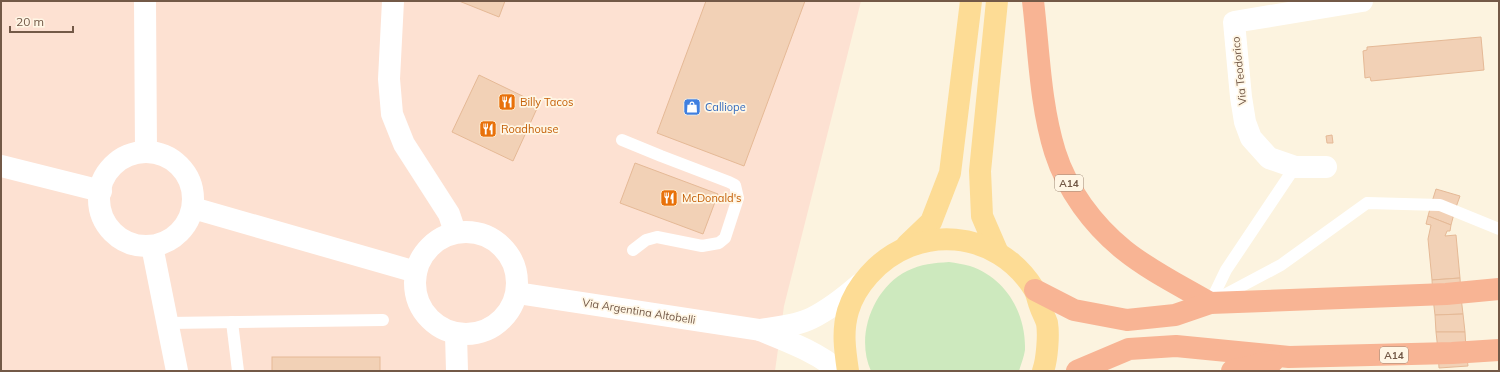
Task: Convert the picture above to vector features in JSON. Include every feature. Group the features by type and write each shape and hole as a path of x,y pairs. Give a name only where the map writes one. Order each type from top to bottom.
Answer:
{"highway":[{"name":"A14","path":"1033,1 1049,130 1055,153 1064,175 1081,204 1098,226 1124,250 1155,271 1210,303"},
{"path":"1035,290 1074,310 1127,320 1176,315 1210,303 1446,294 1499,288"},
{"path":"1077,371 1128,349 1168,346 1289,357"},
{"name":"A14","path":"1232,371 1289,357 1452,353 1499,350"}],"main road":[{"path":"848,371 843,340 848,311 860,284 880,262 905,247 931,222 950,173 971,1"},
{"path":"997,1 980,171 982,216 998,253"},
{"path":"905,247 928,240 952,239 976,243 998,253 1019,269 1035,290 1047,324 1047,360 1043,371"}],"street":[{"path":"145,1 146,152"},
{"path":"393,1 389,79 392,114 404,144 449,214 455,232"},
{"name":"Via Teodorico","path":"1326,167 1295,167 1270,158 1251,138 1245,122 1240,97 1234,22 1362,1"},
{"path":"146,152 160,154 172,160 182,169 189,181 193,194 193,208 188,222 179,234 166,242 152,246 136,246 122,240 110,229 102,215 99,199 102,185 108,172 119,161 132,155 146,152"},
{"path":"1,166 101,191"},
{"path":"193,208 416,272"},
{"path":"472,231 488,236 502,245 512,258 518,275 517,293 512,308 502,321 488,330 472,334 456,334 440,328 428,318 419,304 415,288 416,272 421,258 430,246 442,237 455,232 472,231"},
{"path":"152,246 177,371"},
{"name":"Via Argentina Altobelli","path":"760,330 790,325 811,318 837,303 860,284"},
{"name":"Via Argentina Altobelli","path":"517,293 760,330 810,352 839,371"},
{"path":"456,334 457,371"}],"lane":[{"path":"622,140 735,185 738,198 725,238 719,243 702,246 657,237 646,240 633,250"},
{"path":"1210,303 1226,270 1295,167"},
{"path":"1210,303 1282,265 1367,203 1440,205 1499,229"},
{"path":"168,323 383,320"},
{"path":"232,322 238,371"}],"shaded area":[{"path":"1,1 861,1 784,306 775,371 1,371"}],"green space":[{"path":"949,262 970,266 983,272 994,279 1011,299 1018,310 1024,336 1025,350 1019,371 871,371 865,343 866,328 876,301 895,279 907,271 928,264"}],"building":[{"path":"459,1 505,1 499,17"},
{"path":"706,1 805,1 744,166 657,133"},
{"path":"1481,37 1484,70 1371,81 1370,77 1365,78 1363,51 1367,50 1367,47"},
{"path":"479,75 539,104 513,161 452,132"},
{"path":"1332,135 1333,143 1327,143 1326,136"},
{"name":"McDonald's","path":"635,163 718,194 703,234 620,203"},
{"path":"1436,189 1460,196 1455,210 1431,205"},
{"path":"1431,205 1455,210 1451,225 1428,216"},
{"path":"1428,216 1451,225 1450,231 1447,231 1445,236 1456,235 1460,278 1432,280 1428,239 1431,225 1426,224"},
{"path":"1460,278 1461,297 1433,298 1432,280"},
{"path":"1461,297 1463,314 1435,315 1433,298"},
{"path":"1463,314 1465,332 1436,332 1435,315"},
{"path":"1436,332 1465,332 1466,349 1438,350"},
{"path":"1466,349 1468,366 1439,368 1438,350"},
{"path":"272,357 380,357 380,371 272,371"}],"place":[{"name":"Billy Tacos","path":"507,102"},
{"name":"Calliope","path":"692,107"},
{"name":"Roadhouse","path":"488,129"},
{"name":"McDonald's","path":"669,198"}]}
